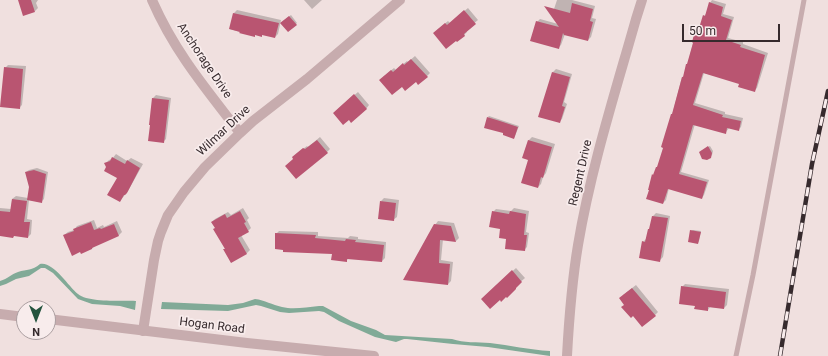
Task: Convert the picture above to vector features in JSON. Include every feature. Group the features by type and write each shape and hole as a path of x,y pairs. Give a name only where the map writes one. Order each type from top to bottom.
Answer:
{"street":[{"name":"Anchorage Drive","path":"152,0 167,31 195,76 240,133"},
{"name":"Wilmar Drive","path":"143,331 156,250 161,232 168,215 194,178 220,151 253,121 307,79 400,0"},
{"name":"Regent Drive","path":"567,356 570,306 578,245 586,206 596,160 642,0"},
{"path":"0,314 16,316"},
{"name":"Hogan Road","path":"56,321 374,356"}],"lane":[{"path":"736,356 753,275 804,0"}],"shaded area":[{"path":"40,264 50,266 78,294 83,297 97,300 136,301 135,310 120,306 92,304 78,299 53,273 45,268 41,268 29,276 16,279 0,286 0,281 21,271 32,269"},
{"path":"255,299 287,308 323,306 351,321 385,335 490,343 550,351 550,356 488,347 407,339 396,342 375,337 319,311 289,313 256,305 228,311 161,309 162,302 228,305 243,303"}],"building":[{"path":"18,0 31,0 35,12 23,16"},
{"path":"709,2 723,7 721,16 732,20 726,40 741,45 740,47 765,55 755,92 738,87 739,84 703,73 693,105 723,115 722,117 741,121 739,131 727,128 726,134 693,125 679,174 707,182 702,199 668,189 663,204 646,199 648,190 652,174 653,175 657,167 663,148 661,147 687,64 696,27 699,28 703,15 705,16"},
{"path":"572,3 593,9 590,21 593,22 588,41 564,35 563,33 559,49 530,41 536,21 559,27 544,6 570,13"},
{"path":"464,10 476,24 464,34 465,36 446,49 433,33 445,23 447,25"},
{"path":"233,13 279,23 275,38 262,35 262,37 255,35 255,37 229,29"},
{"path":"289,16 297,25 288,32 280,23"},
{"path":"411,59 428,77 418,85 416,82 405,91 402,87 392,95 379,80 391,70 393,72 403,63 404,65"},
{"path":"4,67 23,69 20,109 0,107"},
{"path":"552,72 570,77 562,106 565,107 560,123 538,117"},
{"path":"354,94 367,109 351,123 349,120 343,125 333,113"},
{"path":"152,98 169,100 164,143 148,141"},
{"path":"487,117 518,127 514,139 503,135 503,133 484,128"},
{"path":"317,140 328,153 296,179 285,166 293,159 292,157 303,148 305,149"},
{"path":"528,140 552,147 543,178 541,177 538,188 521,183 528,160 522,158"},
{"path":"708,146 712,153 711,158 707,160 702,159 699,152"},
{"path":"112,157 125,164 127,160 140,168 127,193 120,202 107,195 117,178 104,171 106,167 104,163 110,161"},
{"path":"34,170 46,174 42,203 27,200 29,187 25,172"},
{"path":"12,199 27,201 24,222 30,222 28,238 0,236 0,211 10,212"},
{"path":"380,201 396,203 394,221 378,219"},
{"path":"240,211 249,232 238,238 247,254 231,263 223,249 225,249 213,229 215,228 211,222 225,214 227,218"},
{"path":"492,211 509,214 510,211 526,214 524,235 527,235 525,251 505,249 506,239 499,238 500,229 489,227"},
{"path":"652,216 668,218 660,262 639,258 642,241 645,242"},
{"path":"91,222 94,230 114,224 119,236 81,254 80,252 72,256 63,235 74,231 73,229"},
{"path":"434,224 451,226 456,242 440,240 439,263 450,264 448,285 403,280"},
{"path":"690,230 701,232 698,244 688,242"},
{"path":"275,233 316,235 315,238 345,241 346,239 356,240 355,242 384,245 382,262 347,259 347,262 331,260 332,254 283,252 283,250 275,249"},
{"path":"512,270 522,282 507,298 506,297 501,302 500,300 490,309 481,299"},
{"path":"681,286 726,292 724,309 708,307 708,311 694,309 695,306 679,304"},
{"path":"632,288 656,316 642,327 633,316 631,318 621,307 624,305 619,298"}],"railway":[{"path":"780,356 812,164 828,91"}]}
